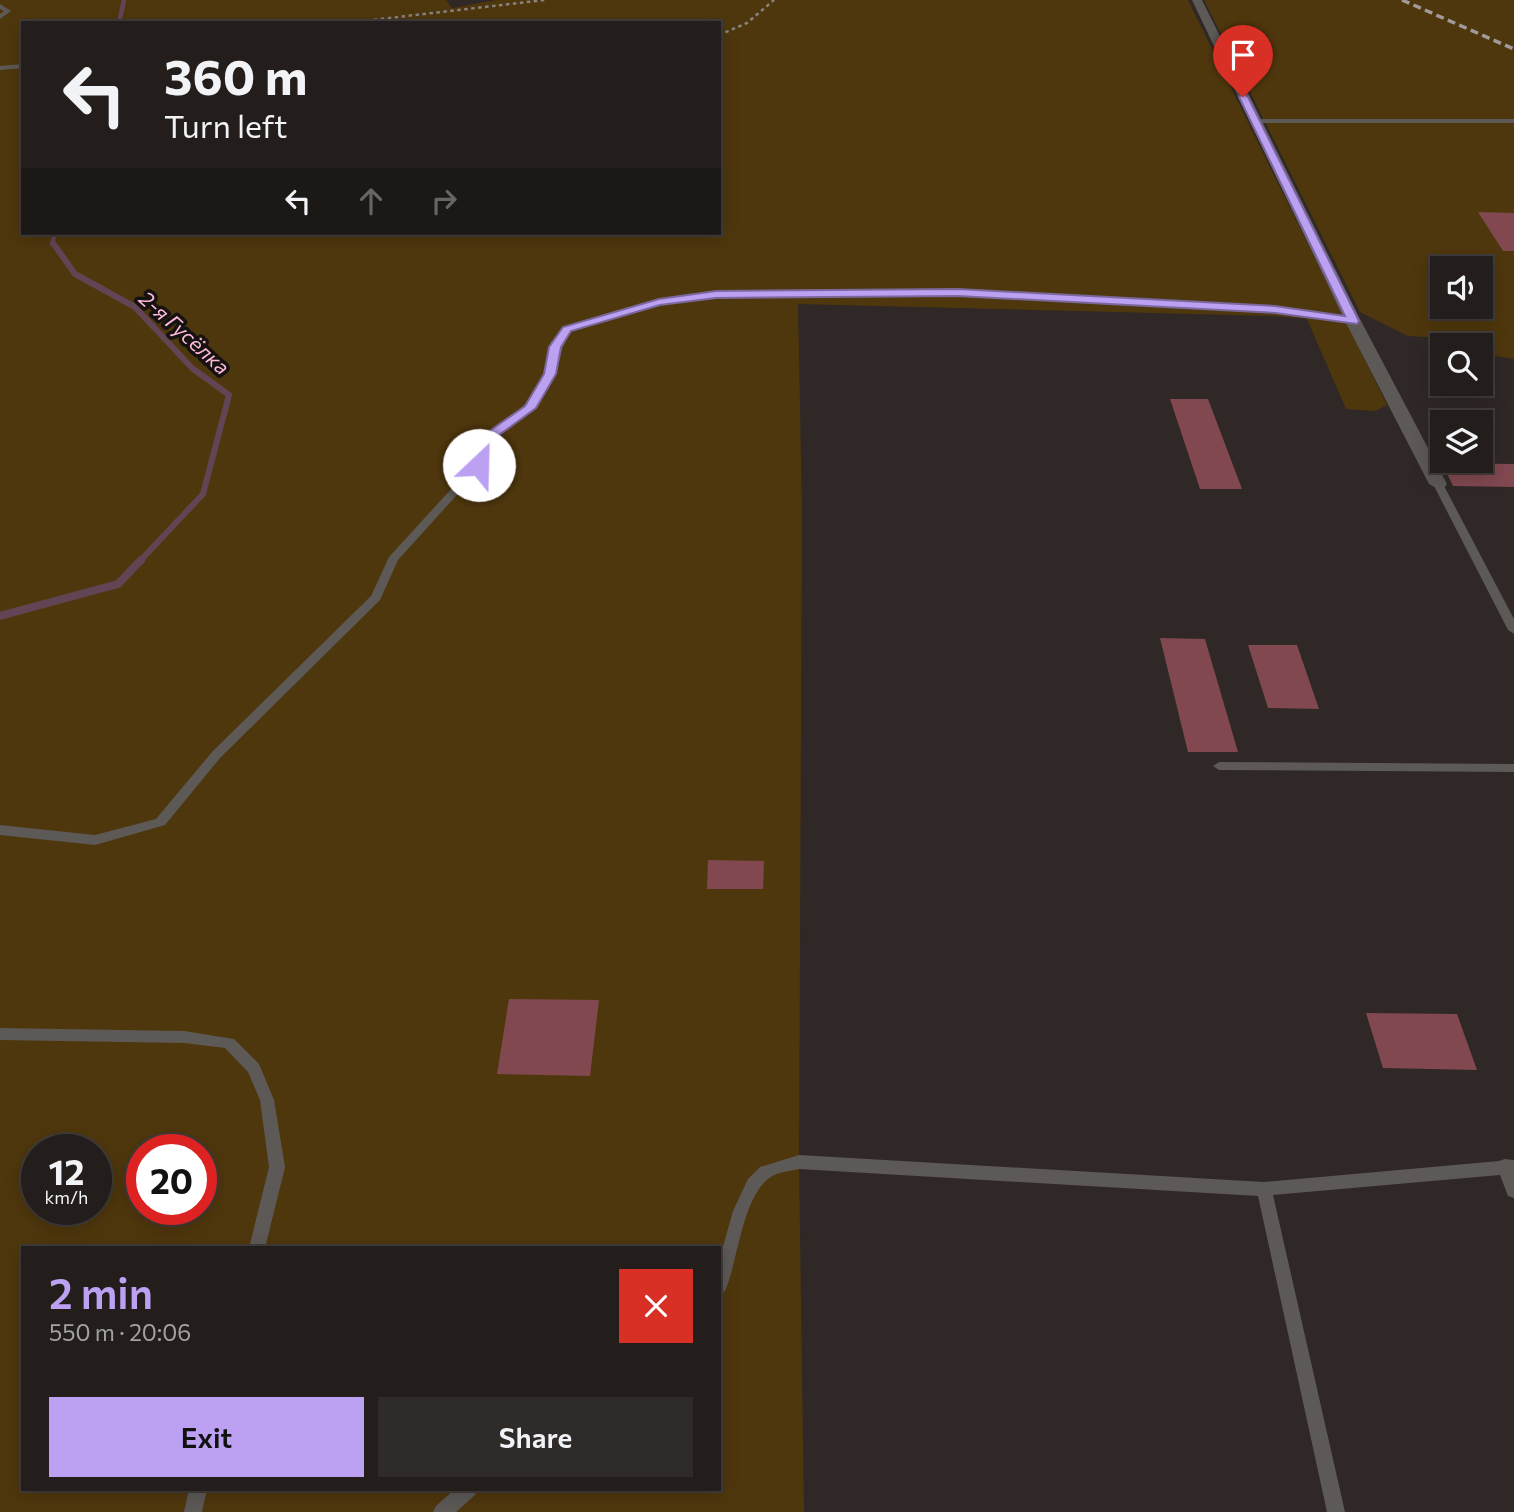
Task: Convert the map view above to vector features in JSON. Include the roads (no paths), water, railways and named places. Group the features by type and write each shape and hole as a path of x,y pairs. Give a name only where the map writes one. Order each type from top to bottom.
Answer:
{"street":[{"path":"1197,0 1353,321 1438,484"}],"lane":[{"path":"0,6 8,11 0,17"},
{"path":"0,68 21,66"},
{"path":"1255,121 1514,121"},
{"path":"0,830 95,840 160,822 216,755 376,598 393,559 479,465 485,440 530,408 550,374 555,347 567,329 659,302 716,295 958,293 1275,310 1353,321"},
{"path":"1438,484 1514,630"},
{"path":"1219,766 1514,768"},
{"path":"0,1034 184,1037 229,1043 254,1068 267,1100 277,1167 257,1246"},
{"path":"721,1281 745,1201 763,1174 799,1162 1264,1189 1509,1166 1514,1191"},
{"path":"1264,1189 1336,1512"},
{"path":"193,1512 198,1491"},
{"path":"442,1512 467,1491"}],"waterway":[{"name":"2-я Гусёлка","path":"119,21 124,0"},
{"name":"2-я Гусёлка","path":"52,244 54,235"},
{"name":"2-я Гусёлка","path":"53,243 75,274 135,307 192,368 229,395 203,494 139,562"},
{"name":"2-я Гусёлка","path":"0,616 118,584 141,560"}],"railway":[{"path":"1402,0 1514,49"}]}
